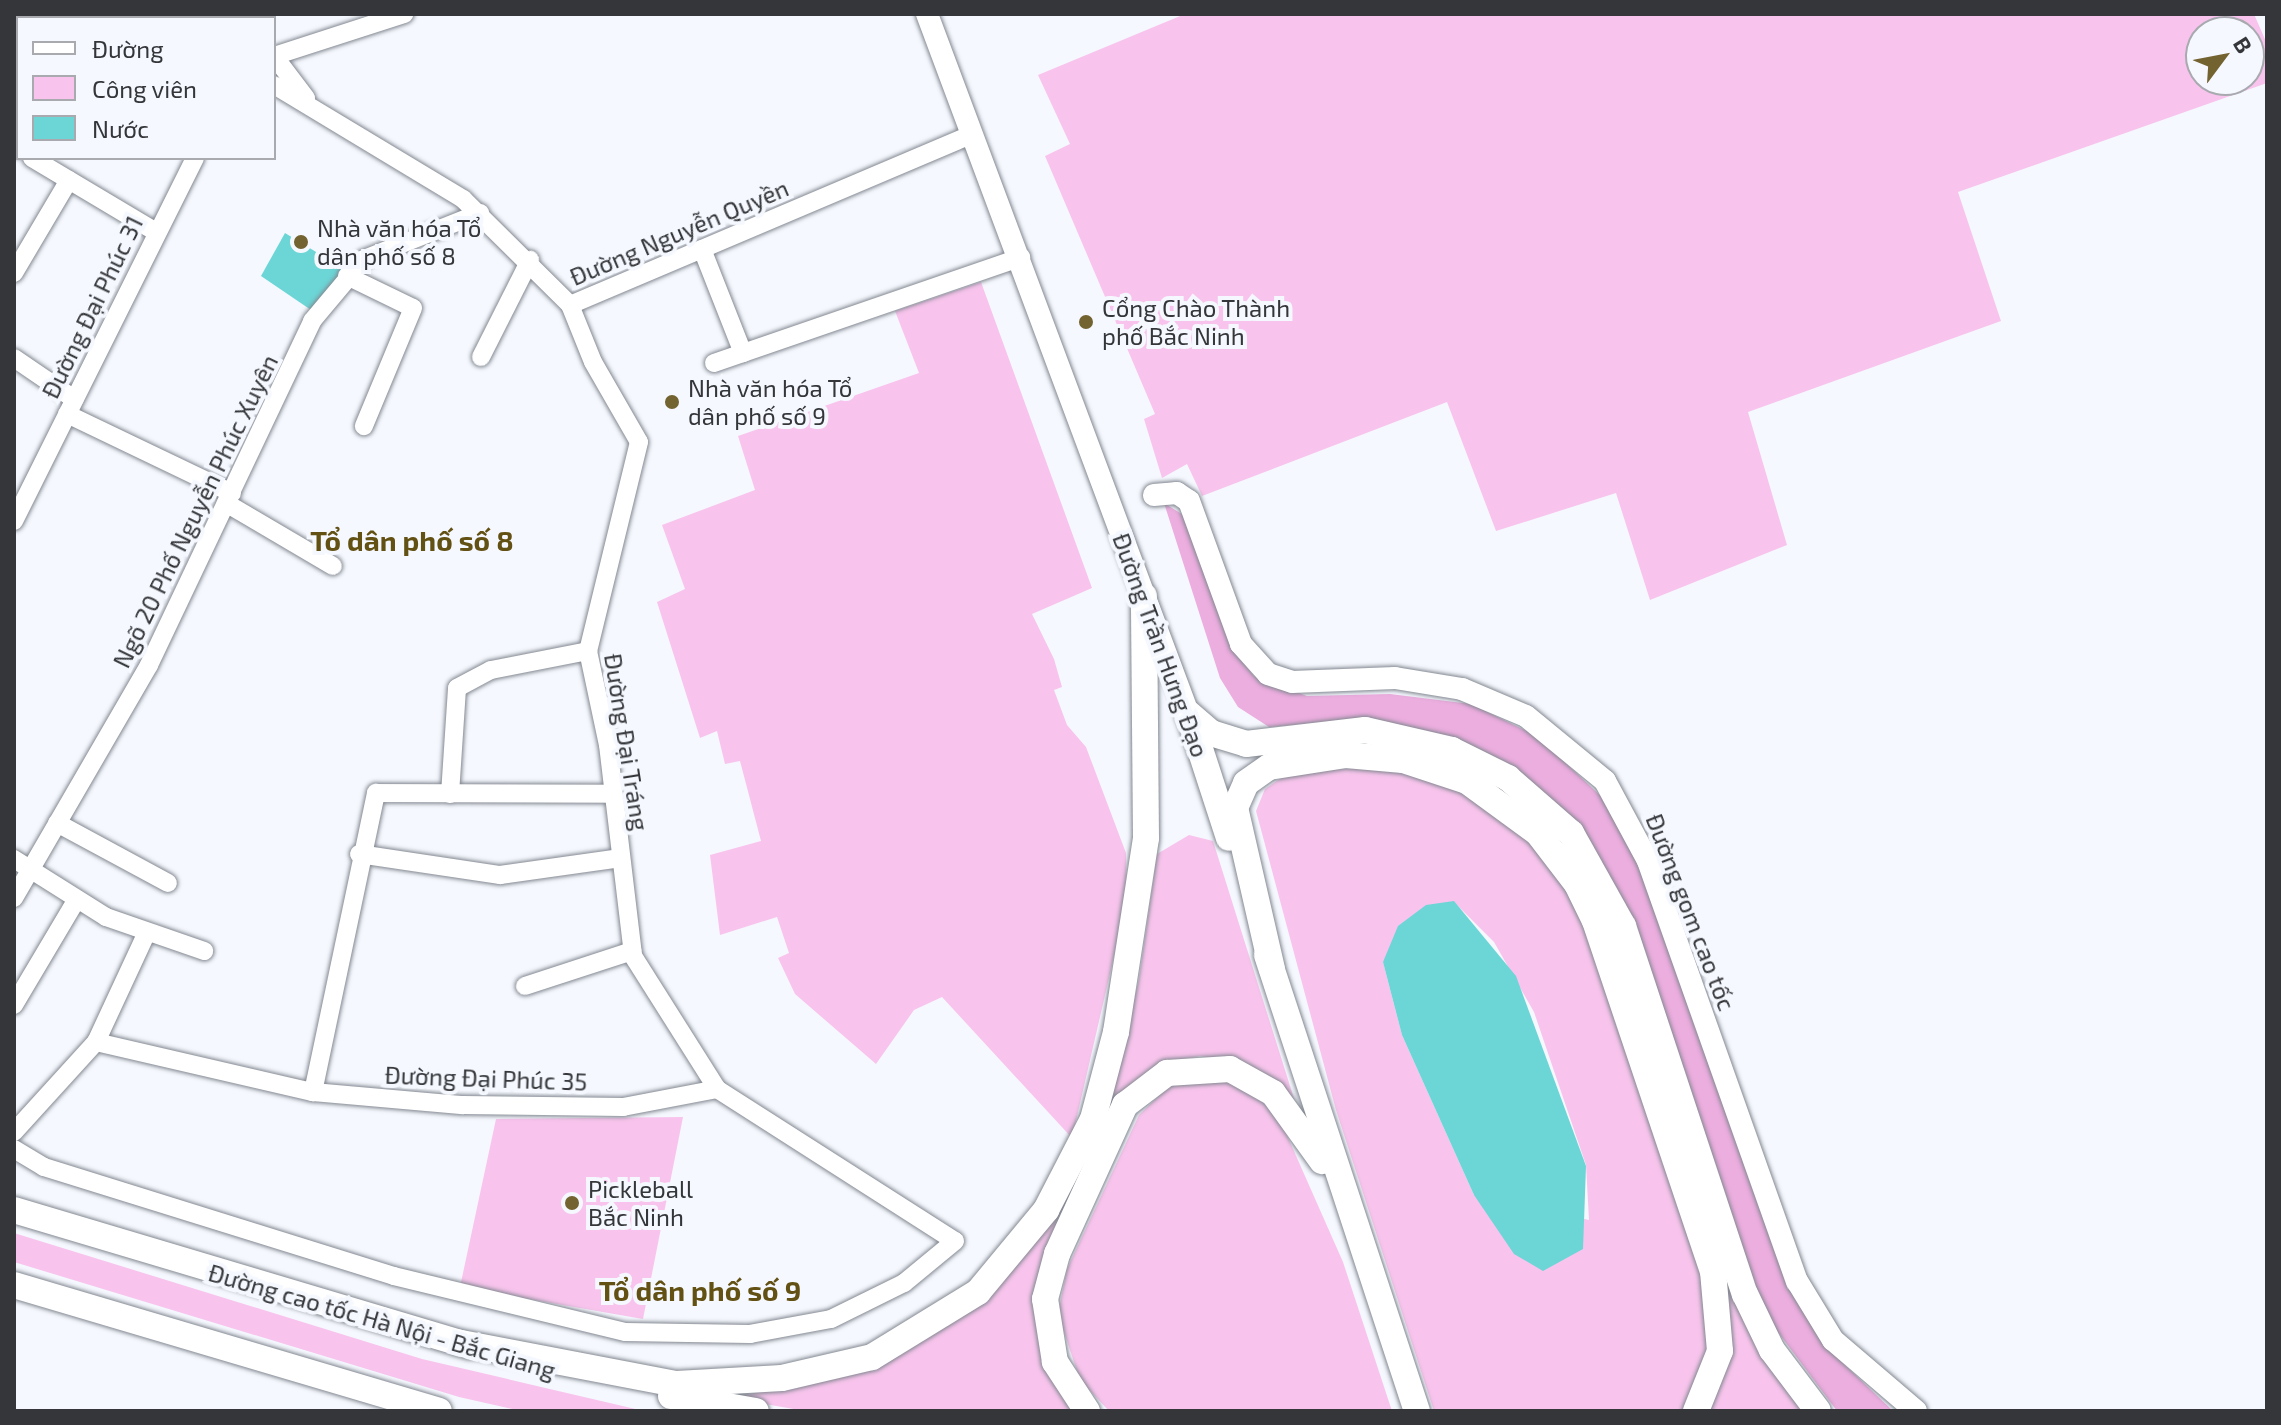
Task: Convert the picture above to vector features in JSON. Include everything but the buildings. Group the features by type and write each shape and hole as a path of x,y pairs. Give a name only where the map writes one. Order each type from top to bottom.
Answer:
{"highway":[{"path":"456,1342 677,1384 767,1380 872,1357 978,1292 1046,1210 1093,1119 1116,1032 1146,838 1144,596"},
{"path":"1188,713 1211,733 1246,744 1365,730 1452,750 1508,778 1571,833 1623,926 1745,1294 1772,1350 1818,1411"},
{"name":"Đường Trần Hưng Đạo","path":"1188,713 1417,1411"},
{"path":"1272,969 1235,808 1246,783 1269,767 1346,755 1403,760 1467,781 1538,833 1595,921 1715,1279 1720,1351 1696,1411"},
{"path":"1087,1411 1055,1362 1045,1299 1113,1127 1145,1085 1193,1067 1247,1074 1307,1135 1349,1209"},
{"name":"Đường cao tốc Hà Nội - Bắc Giang","path":"14,1210 456,1342 617,1386 756,1411"},
{"path":"14,1285 439,1411"}],"main road":[{"name":"Đường Trần Hưng Đạo","path":"927,14 1021,257 1188,713"},
{"name":"Đường gom cao tốc","path":"1154,495 1177,493 1189,501 1241,644 1262,670 1292,682 1395,678 1472,692 1526,716 1605,781 1648,861 1797,1281 1841,1349 1916,1411"}],"street":[{"path":"276,55 404,14"},
{"path":"276,59 315,109"},
{"name":"Đường Nguyễn Quyền","path":"276,86 480,213 530,260 570,305 972,134"},
{"path":"38,160 156,232"},
{"name":"Đường Đại Phúc 31","path":"14,521 194,160"},
{"path":"14,273 69,180"},
{"name":"Ngõ 20 Phố Nguyễn Phúc Xuyên","path":"14,898 149,665 312,321 364,259 480,213"},
{"path":"702,249 743,353"},
{"path":"714,363 1021,257"},
{"path":"481,357 530,260"},
{"path":"347,276 413,308 364,426"},
{"name":"Đường Đại Tráng","path":"570,305 593,362 639,442 588,651 613,794 632,951 717,1089"},
{"path":"14,358 71,406 229,498 333,566"},
{"path":"450,794 457,688 491,670 588,651"},
{"path":"313,1092 359,854 376,793 613,794"},
{"path":"57,823 168,883"},
{"path":"359,854 500,875 621,858"},
{"path":"14,859 77,899 147,932 204,951"},
{"path":"14,1005 77,899"},
{"path":"14,1132 96,1042 147,932"},
{"path":"525,986 632,951"},
{"name":"Đường Đại Phúc 35","path":"96,1042 313,1092 514,1107 623,1107 717,1089"},
{"path":"14,1149 44,1167 394,1276 625,1332 750,1334 831,1319 904,1283 955,1241 717,1089"}],"green space":[{"path":"1185,14 2255,16 2185,16 2185,96 2230,96 1958,192 2001,321 1748,412 1787,545 1650,600 1616,493 1496,531 1447,402 1202,496 1187,464 1162,478 1144,419 1155,414 1045,156 1070,144 1038,75"},
{"path":"2265,39 2267,44 2265,84"},
{"path":"981,282 1092,588 1032,614 1054,659 1062,687 1054,690 1067,725 1086,747 1126,853 1127,900 1072,1138 942,997 914,1010 876,1064 795,994 778,958 789,953 777,917 720,935 710,855 761,841 740,761 725,764 717,731 700,738 657,602 685,589 662,525 755,490 738,436 919,373 895,311"},
{"path":"1398,766 1490,801 1574,889 1704,1266 1713,1353 1689,1411 1434,1411 1336,1110 1256,811 1265,789 1290,772","holes":["1454,902 1494,942 1534,1012 1586,1165 1589,1220 1474,1195 1402,1035 1383,962"]},
{"path":"1189,835 1213,841 1296,1105 1247,1064 1200,1056 1177,1061 1105,1119 1139,979 1157,854"},
{"path":"1201,1076 1249,1085 1278,1115 1343,1262 1392,1411 1109,1411 1080,1380 1058,1314 1067,1269 1139,1115 1169,1086"},
{"name":"Pickleball Bắc Ninh","path":"683,1117 643,1319 460,1287 496,1119"},
{"path":"1078,1181 1047,1270 1077,1411 805,1411 731,1398 824,1378 1036,1242"},
{"path":"1703,1207 1804,1411 1708,1411 1731,1324"},
{"path":"14,1233 422,1359 644,1411 521,1411 459,1397 14,1262"}],"shaded area":[{"path":"1164,503 1193,521 1241,660 1254,676 1307,696 1390,694 1471,704 1537,736 1606,801 1625,831 1822,1343 1893,1411 1837,1411 1765,1315 1621,902 1503,762 1479,749 1371,718 1269,727 1238,707 1220,678"}],"water":[{"path":"285,233 344,269 314,312 261,276"},
{"path":"1454,901 1516,976 1586,1166 1583,1249 1543,1271 1514,1254 1474,1195 1402,1035 1383,962 1398,926 1426,905"}],"place":[{"name":"Nhà văn hóa Tổ dân phố số 8","path":"301,242"},
{"name":"Cổng Chào Thành phố Bắc Ninh","path":"1086,322"},
{"name":"Nhà văn hóa Tổ dân phố số 9","path":"672,402"},
{"name":"Pickleball Bắc Ninh","path":"572,1203"}],"district":[{"name":"Tổ dân phố số 8","path":"412,540"},
{"name":"Tổ dân phố số 9","path":"700,1290"}]}
